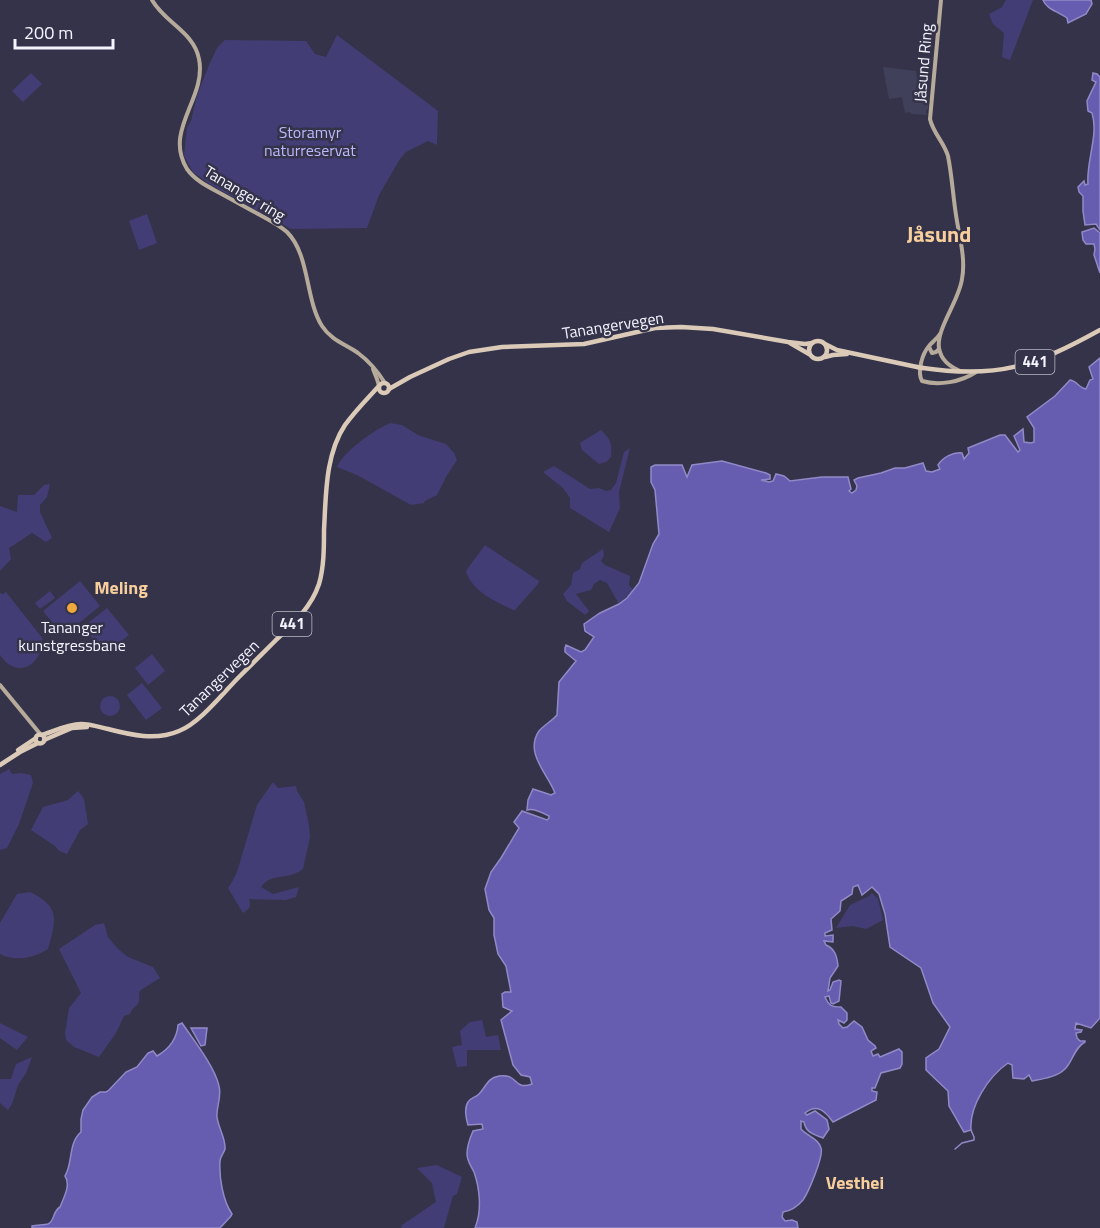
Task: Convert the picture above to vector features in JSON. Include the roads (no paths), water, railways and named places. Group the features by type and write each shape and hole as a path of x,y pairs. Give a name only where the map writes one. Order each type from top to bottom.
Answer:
{"main road":[{"name":"Tananger ring","path":"152,0 162,15 189,38 197,50 200,62 198,85 182,128 180,140 180,152 189,171 202,183 288,233 297,248 323,328 338,342 357,352 378,372 387,385"},
{"name":"Jåsund Ring","path":"939,349 941,334 959,293 963,269 948,156 930,119 941,0"},
{"name":"Tanangervegen","path":"387,385 449,359 482,349 584,344 656,328 722,330 788,342 812,343"},
{"name":"441","path":"812,343 820,341 837,350 920,367 976,372 1006,369 1034,362 1100,330"},
{"name":"Jåsund Ring","path":"941,334 928,347 923,359 920,377 922,381 952,382 976,372"},
{"name":"Tanangervegen","path":"788,342 810,355"},
{"path":"810,355 809,350 812,343"},
{"path":"823,357 827,353 825,344"},
{"path":"928,347 932,353 939,349 947,364 963,372"},
{"name":"441","path":"810,355 818,359 838,354 855,354"},
{"path":"369,363 375,373 379,391 382,393"},
{"name":"441","path":"379,386 382,383 387,385 385,393 382,393"},
{"name":"Tanangervegen","path":"0,764 39,738 72,728 106,729 143,736 176,733 203,713 296,621 307,607 319,584 326,489 336,443 345,426 379,386"},
{"name":"Tanangervegen","path":"357,411 382,393"},
{"path":"0,685 39,738"}],"waterway":[{"path":"955,1149 962,1143 974,1140 971,1130"}],"place":[{"name":"Tananger kunstgressbane","path":"72,608"}],"district":[{"name":"Jåsund","path":"939,234"},
{"name":"Meling","path":"121,588"},
{"name":"Vesthei","path":"855,1183"}],"park label":[{"name":"Storamyr naturreservat","path":"310,141"}]}
